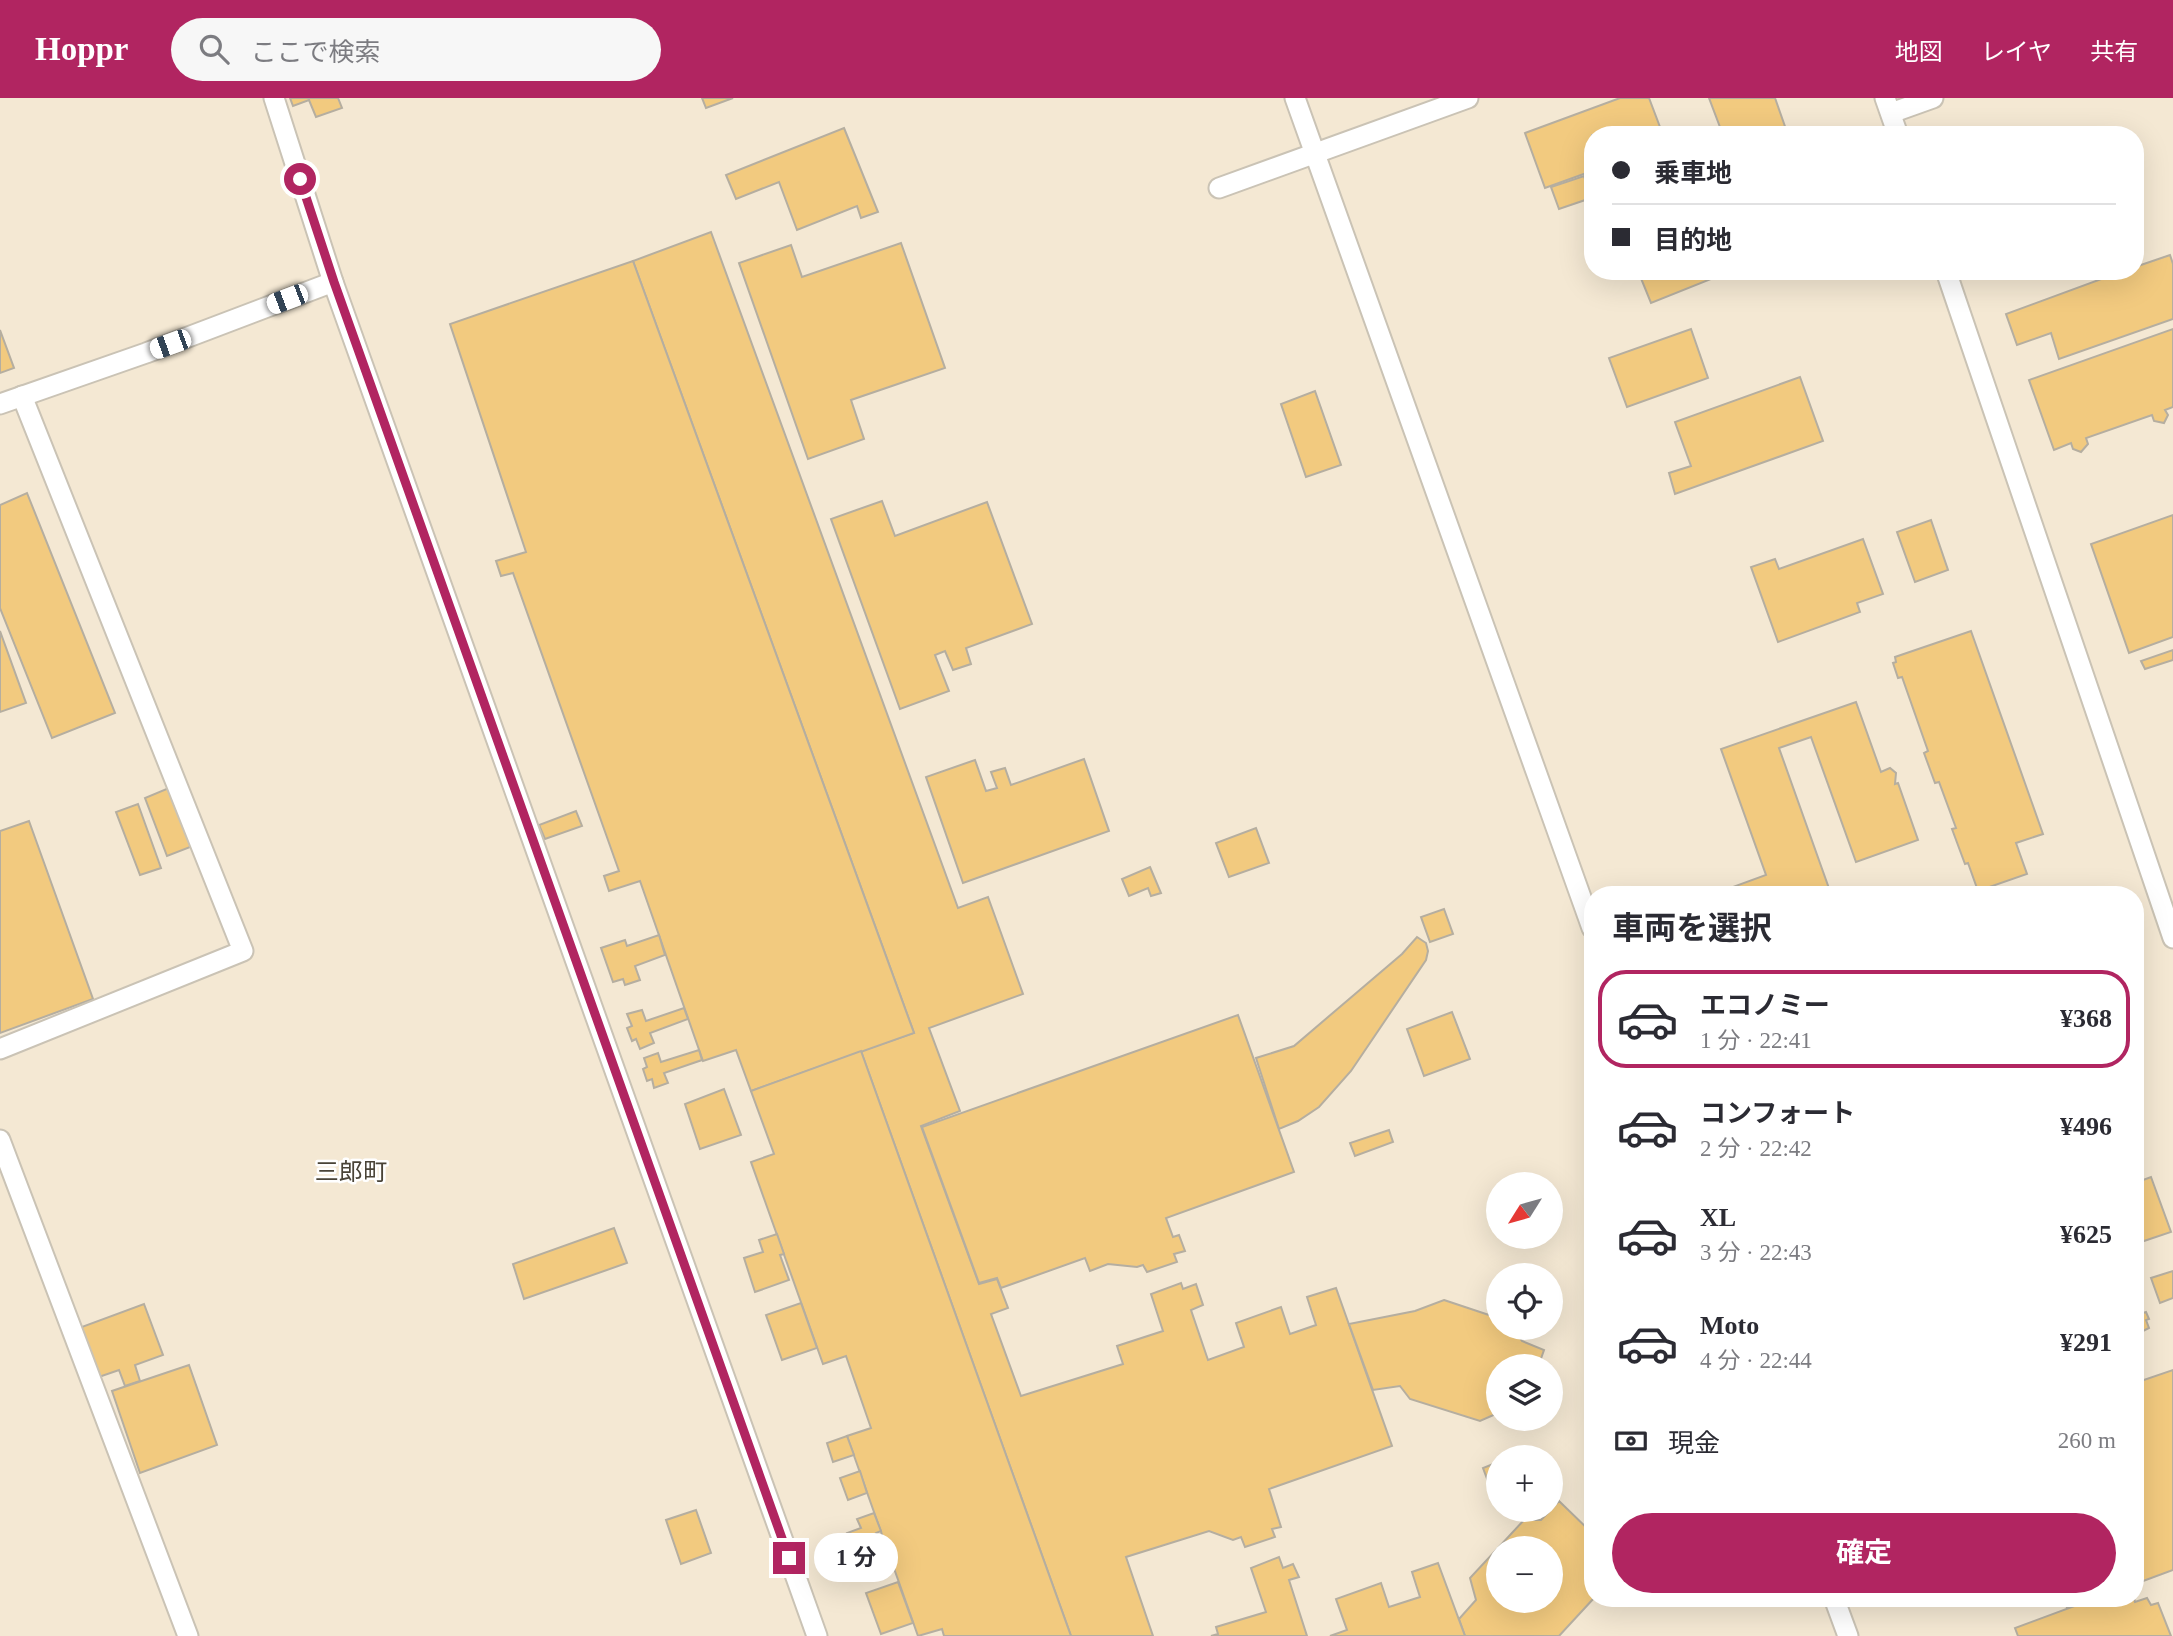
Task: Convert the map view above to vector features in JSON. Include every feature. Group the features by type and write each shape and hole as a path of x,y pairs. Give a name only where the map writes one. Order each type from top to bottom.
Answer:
{"lane":[{"path":"274,98 334,282 817,1636"},
{"path":"1294,98 1584,906"},
{"path":"1219,188 1468,98"},
{"path":"1895,126 1888,106 1934,98"},
{"path":"1949,280 2173,939"},
{"path":"0,404 334,282"},
{"path":"0,1049 243,951 22,396"},
{"path":"0,1140 188,1636"},
{"path":"1837,1607 1848,1636"}],"shaded area":[{"path":"0,98 2173,98 2173,1636 0,1636"}],"building":[{"path":"290,98 338,98 342,108 316,117 309,100 293,106"},
{"path":"702,98 733,98 706,108"},
{"path":"1620,98 1649,98 1660,126 1584,126 1584,174 1545,188 1525,133"},
{"path":"1709,98 1775,98 1785,126 1720,126"},
{"path":"844,128 878,212 861,218 857,206 797,230 779,182 736,199 726,175"},
{"path":"1584,176 1584,200 1559,209 1551,187"},
{"path":"711,232 958,908 988,897 1023,994 929,1028 960,1111 921,1126 979,1284 997,1279 1008,1308 991,1314 1021,1396 1123,1364 1117,1346 1163,1331 1151,1294 1181,1283 1183,1289 1196,1284 1203,1305 1191,1310 1208,1360 1244,1347 1236,1323 1281,1307 1290,1334 1316,1325 1307,1297 1336,1288 1392,1446 1269,1489 1281,1527 1272,1529 1275,1537 1245,1547 1241,1537 1233,1540 1209,1531 1126,1557 1153,1636 1071,1636 861,1051 914,1033 633,261"},
{"path":"901,243 945,368 851,400 864,439 808,459 739,263 791,245 802,277"},
{"path":"2170,255 2173,264 2173,319 2059,359 2051,333 2017,345 2006,314 2099,280 2144,280 2144,264"},
{"path":"633,261 914,1033 751,1091 736,1050 703,1061 640,881 609,891 604,876 619,871 513,573 501,576 496,561 526,552 450,324"},
{"path":"1642,280 1708,280 1651,303"},
{"path":"1691,329 1708,378 1627,407 1609,358"},
{"path":"2173,329 2173,407 2165,410 2168,415 2164,423 2154,421 2152,415 2086,438 2088,444 2081,452 2073,449 2071,443 2054,450 2029,380"},
{"path":"0,330 14,368 0,373"},
{"path":"1800,377 1823,441 1675,494 1669,473 1691,466 1675,422"},
{"path":"1315,391 1341,465 1306,477 1281,404"},
{"path":"27,493 115,713 52,738 0,608 0,505"},
{"path":"882,501 895,536 987,502 1032,624 966,648 971,664 953,670 945,651 935,655 949,691 900,709 831,519"},
{"path":"2173,515 2173,637 2129,653 2091,544"},
{"path":"1931,520 1948,570 1915,582 1897,532"},
{"path":"1863,539 1883,594 1857,603 1860,612 1778,642 1751,567 1775,559 1779,569"},
{"path":"0,631 26,703 0,712"},
{"path":"1971,631 2043,834 2016,843 2027,874 1992,886 1976,886 1952,829 1956,828 1939,782 1935,783 1924,753 1928,751 1902,677 1898,678 1893,663 1896,662 1895,657"},
{"path":"2173,650 2173,660 2145,669 2141,661"},
{"path":"1856,702 1881,772 1890,768 1896,773 1895,784 1898,783 1918,840 1856,862 1811,737 1779,748 1828,886 1736,886 1766,875 1721,749"},
{"path":"1084,759 1109,831 963,883 926,777 975,760 986,791 997,788 991,772 1005,768 1011,785"},
{"path":"176,785 198,844 167,856 145,798"},
{"path":"138,804 161,868 140,875 116,812"},
{"path":"576,811 582,826 545,839 539,825"},
{"path":"29,821 93,999 0,1033 0,831"},
{"path":"1256,828 1269,863 1229,877 1216,843"},
{"path":"1150,867 1161,893 1151,896 1148,888 1129,896 1122,879"},
{"path":"1444,909 1453,934 1430,942 1421,917"},
{"path":"659,935 665,955 635,966 640,980 625,985 623,979 613,982 601,948 625,940 627,946"},
{"path":"1417,937 1426,943 1426,960 1351,1071 1319,1107 1298,1121 1279,1129 1256,1058 1294,1046 1402,954"},
{"path":"684,1008 688,1019 650,1033 654,1043 640,1049 636,1039 632,1041 627,1028 632,1026 627,1014 642,1010 646,1021"},
{"path":"1452,1012 1470,1059 1424,1076 1407,1029"},
{"path":"1238,1015 1294,1172 1166,1218 1173,1237 1179,1235 1185,1251 1174,1254 1177,1262 1147,1272 1143,1265 1137,1267 1108,1264 1090,1271 1085,1258 1001,1288 997,1278 979,1283 922,1127"},
{"path":"699,1050 702,1060 664,1073 668,1083 654,1088 652,1079 647,1081 643,1069 647,1067 644,1058 658,1053 661,1062"},
{"path":"861,1051 1071,1636 944,1636 942,1629 918,1636 847,1436 871,1428 846,1356 823,1364 751,1162 774,1154 751,1091"},
{"path":"724,1089 741,1135 700,1149 685,1104"},
{"path":"1389,1130 1393,1142 1355,1156 1350,1143"},
{"path":"2151,1177 2171,1232 2144,1241 2144,1180"},
{"path":"614,1228 627,1263 524,1299 513,1264"},
{"path":"777,1234 784,1254 780,1255 789,1280 755,1292 744,1258 763,1252 759,1240"},
{"path":"2173,1271 2173,1298 2160,1303 2151,1278"},
{"path":"1444,1300 1486,1314 1486,1340 1521,1340 1544,1350 1543,1354 1486,1354 1486,1418 1480,1421 1410,1399 1400,1386 1373,1390 1349,1324 1415,1311"},
{"path":"801,1303 817,1348 782,1360 766,1315"},
{"path":"144,1304 163,1355 135,1365 140,1381 125,1386 119,1370 96,1378 79,1328"},
{"path":"2146,1312 2149,1319 2146,1320 2149,1328 2144,1330"},
{"path":"189,1365 217,1445 140,1473 112,1391"},
{"path":"2173,1370 2173,1570 2144,1581 2144,1380"},
{"path":"847,1436 854,1455 833,1462 827,1443"},
{"path":"860,1471 867,1493 848,1500 840,1478"},
{"path":"1563,1505 1584,1525 1586,1607 1559,1636 1465,1636 1459,1619 1476,1600 1470,1578 1486,1561 1486,1613 1563,1613 1563,1536 1509,1536 1522,1522 1563,1522"},
{"path":"696,1510 711,1553 681,1564 666,1520"},
{"path":"874,1513 881,1531 876,1533 884,1559 859,1567 847,1533 861,1528 857,1519"},
{"path":"1279,1557 1283,1568 1293,1564 1299,1577 1289,1580 1307,1636 1211,1636 1218,1634 1216,1627 1266,1612 1251,1568"},
{"path":"1438,1563 1465,1636 1330,1636 1347,1630 1336,1599 1381,1583 1389,1607 1420,1597 1412,1572"},
{"path":"898,1582 913,1623 881,1634 866,1593"},
{"path":"2147,1598 2151,1605 2158,1603 2171,1636 2018,1636 2015,1628 2072,1607 2144,1607 2144,1599"}],"district":[{"name":"三郎町","path":"351,1172"}],"route":[{"path":"300,179 334,282 789,1558"}]}
